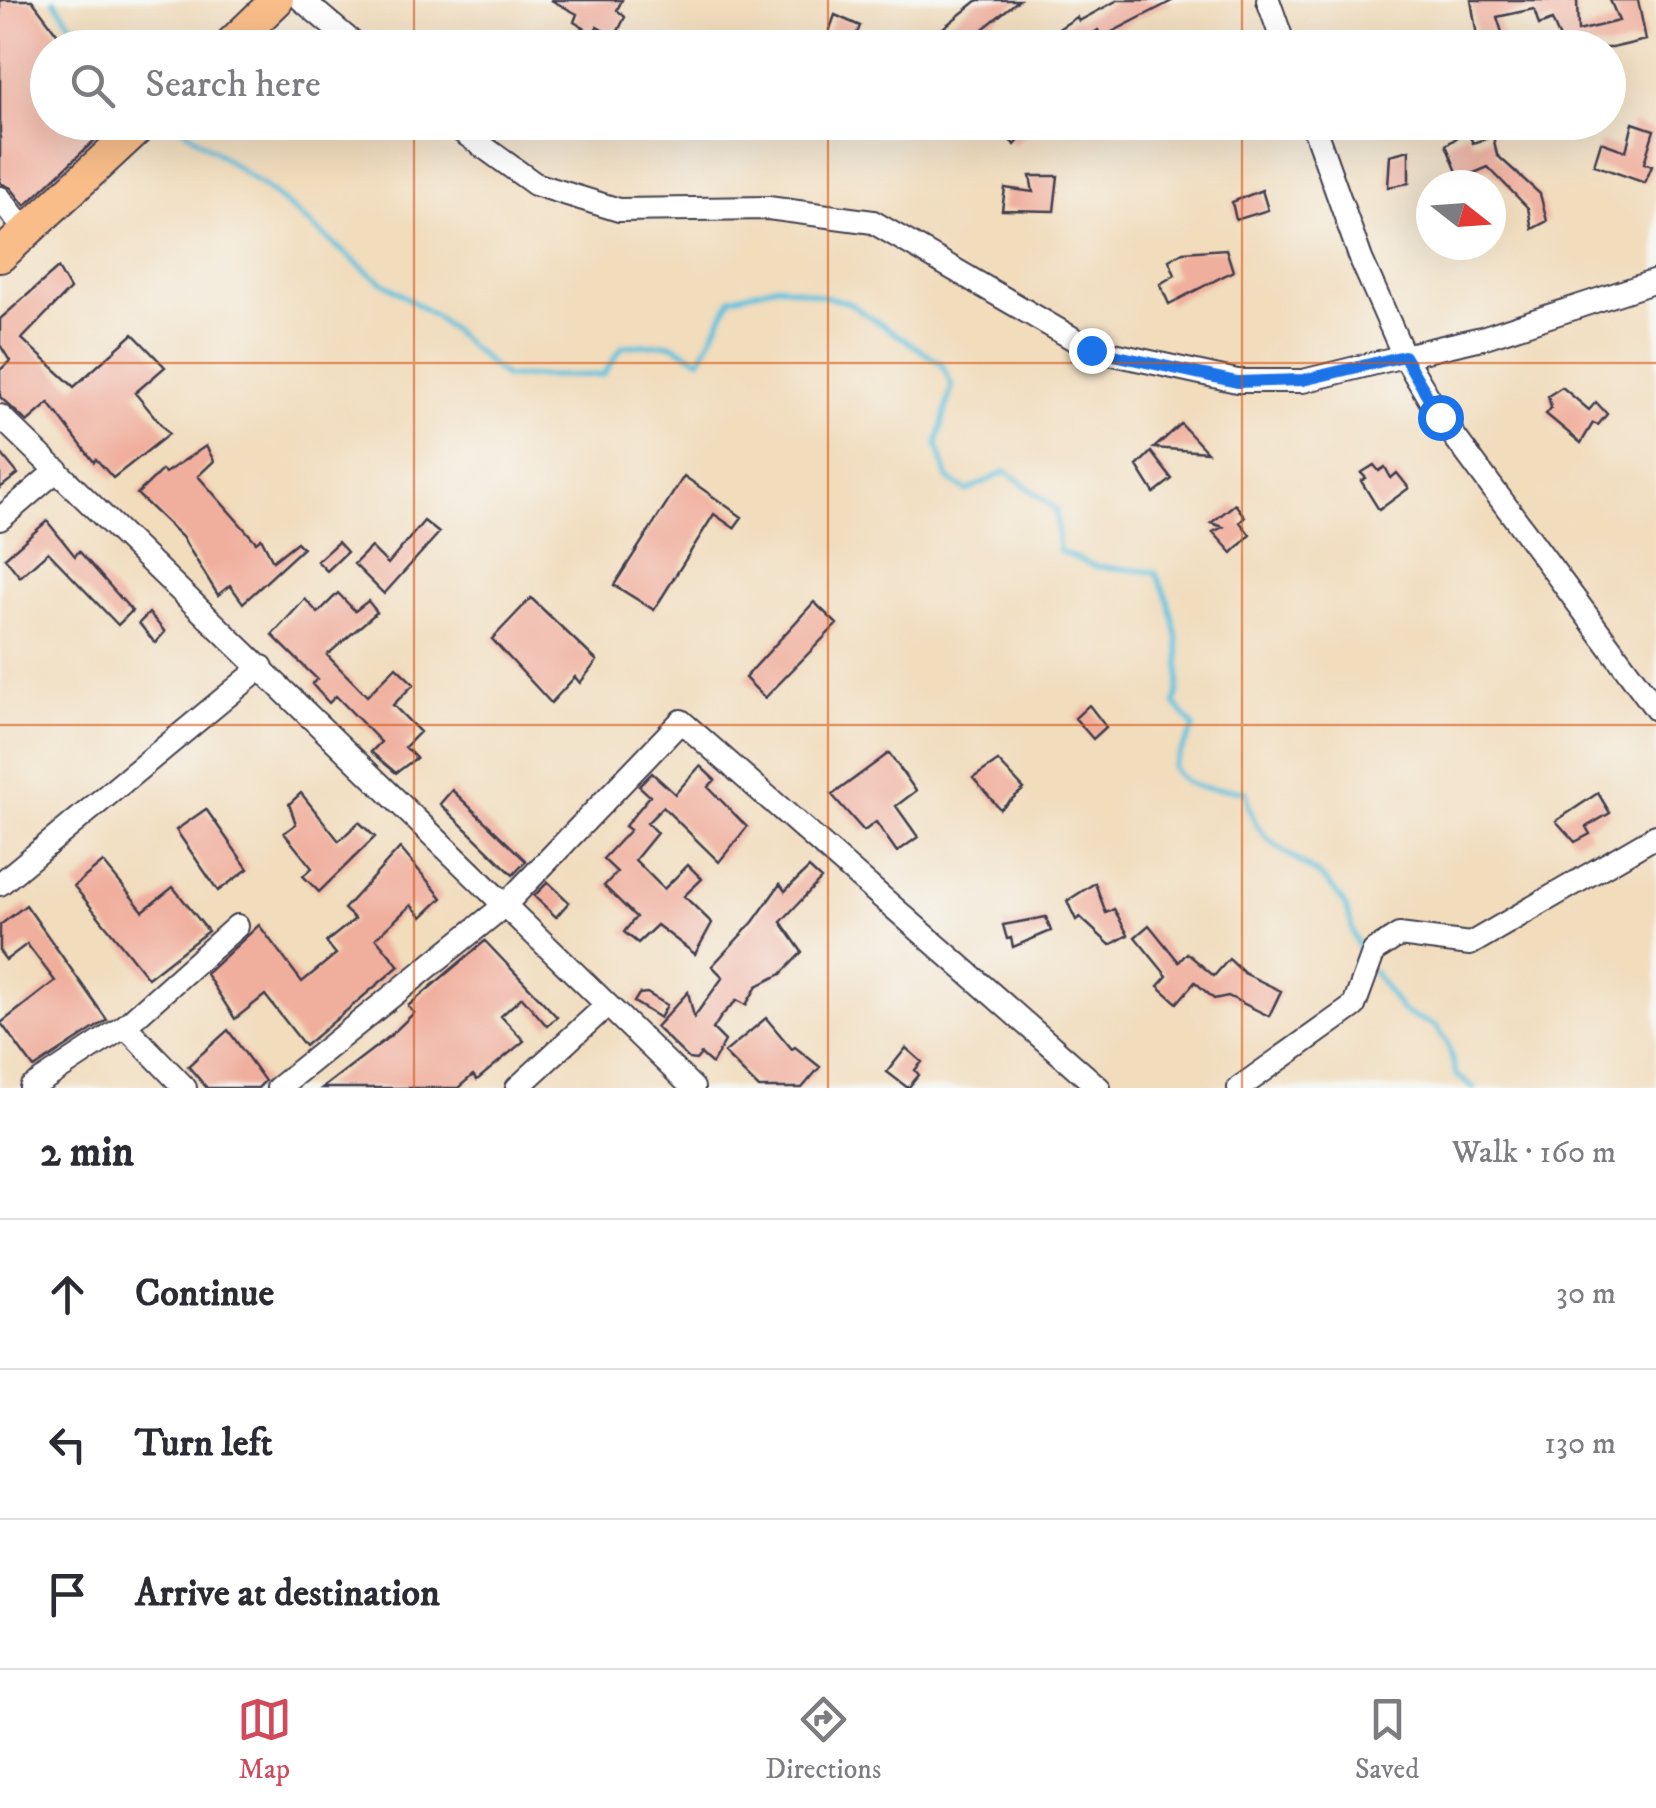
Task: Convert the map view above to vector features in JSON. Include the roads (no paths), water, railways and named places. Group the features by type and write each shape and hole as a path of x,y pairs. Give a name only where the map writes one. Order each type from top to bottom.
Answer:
{"highway":[{"path":"246,30 277,0"},
{"path":"0,256 125,140"}],"street":[{"path":"302,0 338,30"},
{"path":"1268,0 1279,30"},
{"path":"473,140 535,184 620,210 768,208 873,222 1091,350 1237,382 1303,380 1482,338 1656,281"},
{"path":"1318,140 1361,258 1404,356 1440,417 1656,709"},
{"path":"0,198 26,232"},
{"path":"0,416 693,1088"},
{"path":"0,519 57,470"},
{"path":"0,884 262,667"},
{"path":"278,1088 504,905 680,721 1099,1088"},
{"path":"1239,1088 1354,1006 1374,950 1399,935 1470,944 1656,836"},
{"path":"32,1088 125,1026 237,926"},
{"path":"517,1088 607,1005"},
{"path":"125,1026 185,1088"}],"waterway":[{"path":"54,0 76,30"},
{"path":"199,140 270,191 369,273 438,318 505,377 603,375 623,346 671,344 700,360 731,298 778,285 847,302 942,364 952,386 937,444 948,479 967,491 1006,471 1056,509 1059,551 1094,566 1155,572 1169,603 1177,637 1179,672 1175,704 1194,727 1173,767 1195,786 1246,791 1251,814 1261,831 1334,890 1346,908 1365,959"},
{"path":"1374,972 1403,1012 1436,1026 1448,1044 1456,1075 1474,1088"}]}
